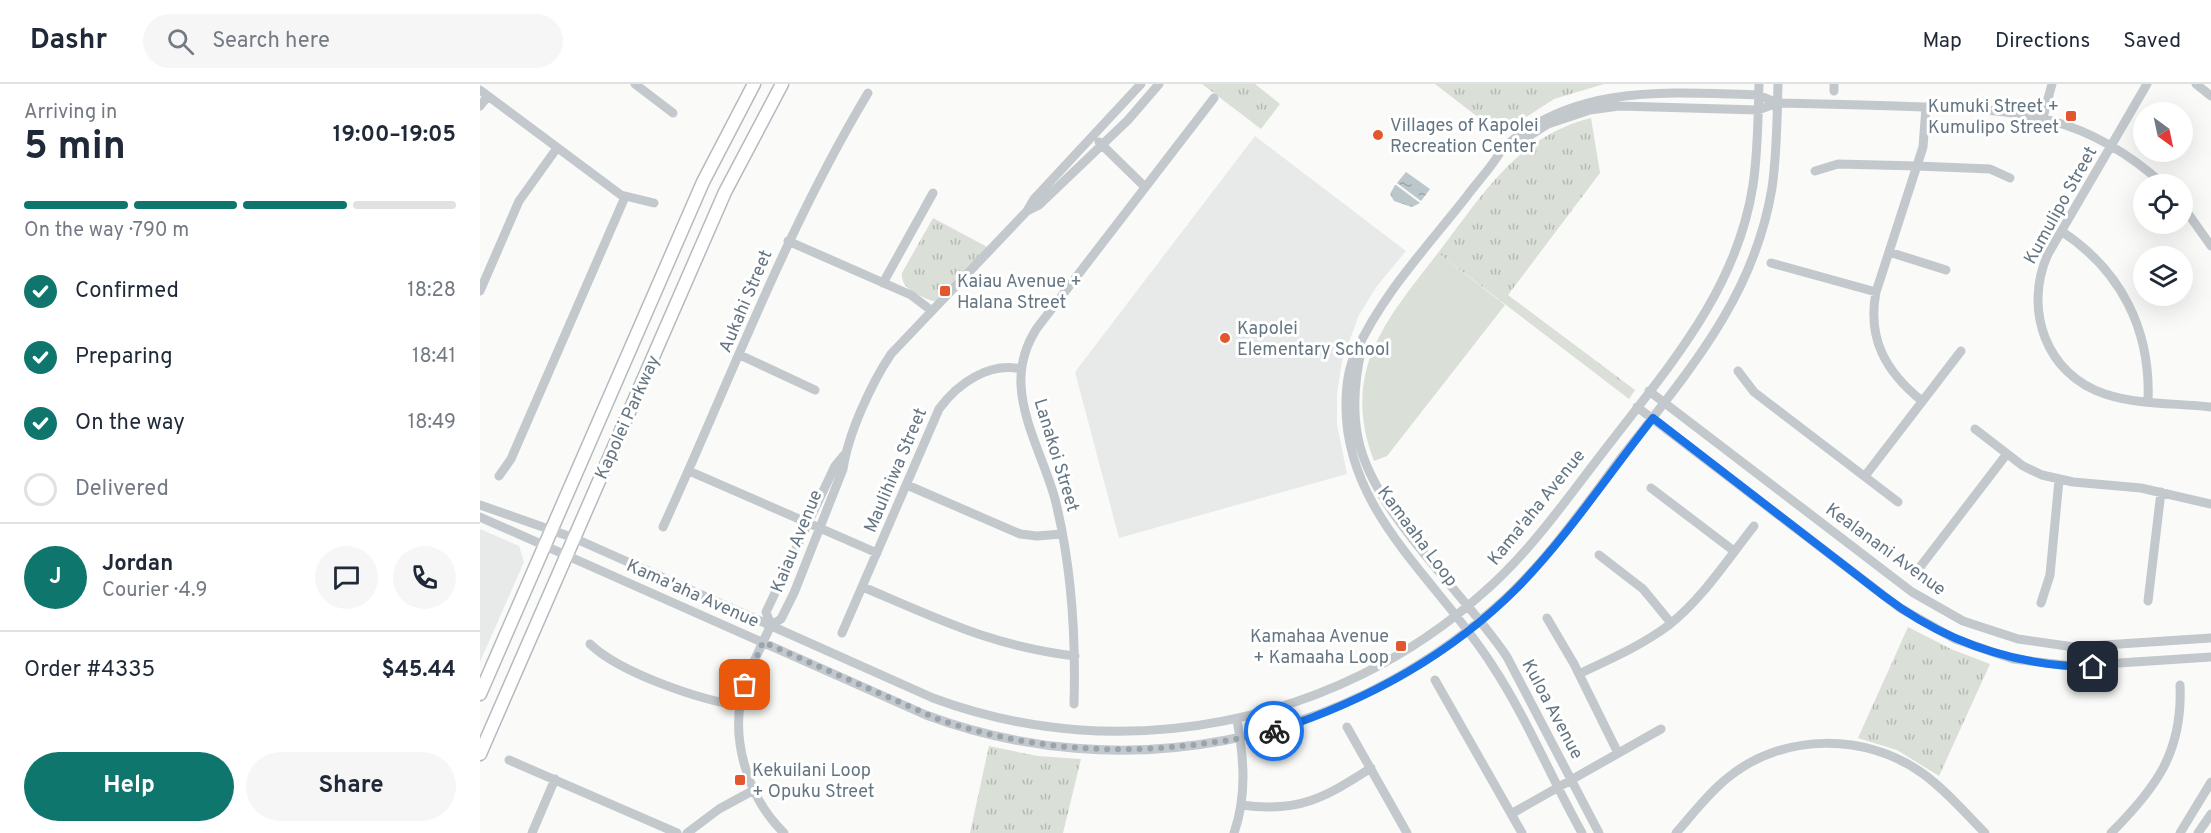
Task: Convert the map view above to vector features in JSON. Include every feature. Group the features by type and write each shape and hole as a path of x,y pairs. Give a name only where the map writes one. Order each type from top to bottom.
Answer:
{"main road":[{"name":"Kapolei Parkway","path":"480,694 703,182 754,84"},
{"name":"Kapolei Parkway","path":"480,754 725,192 782,84"}],"street":[{"path":"635,84 673,113"},
{"name":"Kaiau Avenue","path":"845,453 843,469 781,619 771,625 766,612 835,466 845,453 885,363 906,337 1027,212 1034,199 1141,84"},
{"name":"Kaiau Avenue","path":"1027,212 1039,205 1102,145 1136,112 1159,84"},
{"name":"Kama'aha Avenue","path":"480,505 574,538 947,703 1045,726 1097,732 1168,729 1236,720 1289,706 1359,677 1402,653 1468,606 1502,576 1536,538 1649,391 1703,319 1731,265 1744,226 1753,186 1759,84"},
{"name":"Kama'aha Avenue","path":"480,518 940,720 1041,744 1079,750 1169,748 1240,739 1295,724 1367,694 1412,668 1480,620 1515,589 1551,550 1653,418 1719,329 1751,265 1763,231 1772,188 1778,84"},
{"path":"2043,117 2052,84"},
{"name":"Kumulipo Street","path":"2147,84 2043,264 2038,285 2037,307 2044,339 2062,366 2087,386 2117,397 2211,407"},
{"path":"2196,84 2211,96"},
{"name":"Kamaaha Loop","path":"1457,615 1381,519 1369,500 1355,469 1348,437 1346,394 1351,364 1379,309 1509,141 1532,122 1558,107 1597,95 1635,91 1758,95 1777,104"},
{"path":"480,106 484,93 626,197 654,203"},
{"name":"Aukahi Street","path":"663,527 740,356 788,241 828,160 868,93"},
{"name":"Lanakoi Street","path":"1074,704 1075,656 1071,586 1054,497 1023,402 1021,369 1027,346 1037,328 1214,98"},
{"path":"1777,104 2000,110 2043,117 2080,130 2112,146 2150,174"},
{"name":"Kamaaha Loop","path":"1499,155 1548,124 1590,110 1619,106 1758,110 1777,104"},
{"path":"1922,401 1896,378 1879,349 1873,316 1876,292 1925,138 1926,107"},
{"path":"1093,136 1145,187"},
{"path":"480,291 519,201 557,148"},
{"path":"1815,171 1838,164 1917,166 1990,170 2010,178"},
{"path":"883,283 933,193"},
{"path":"499,476 511,459 626,197"},
{"path":"2193,221 2211,246"},
{"path":"2061,231 2100,262 2128,302 2145,350 2148,401"},
{"path":"788,241 911,295 932,311"},
{"path":"1889,252 1946,270"},
{"path":"1771,263 1876,292"},
{"name":"Kamaaha Loop","path":"1364,336 1356,380 1354,410 1358,439 1366,466 1386,503 1468,606"},
{"path":"1865,476 1961,351"},
{"path":"740,356 815,390"},
{"name":"Maulihiwa Street","path":"842,633 935,416 950,395 986,372 1004,368 1021,369"},
{"path":"1738,371 1754,392 1898,502"},
{"name":"Kealanani Avenue","path":"1649,391 1912,592 1964,621 2018,639 2074,647 2211,638"},
{"name":"Kealanani Avenue","path":"1637,406 1900,608 1955,639 2013,658 2073,666 2211,657"},
{"path":"1975,429 2032,471 2059,480 2161,492 2211,504"},
{"path":"1917,571 2006,454"},
{"path":"689,471 877,553"},
{"path":"2041,603 2050,575 2059,480"},
{"path":"907,485 1020,534 1037,536 1062,534"},
{"path":"1651,488 1734,551"},
{"path":"2148,601 2161,492"},
{"path":"1579,674 1636,647 1671,623 1699,597 1754,526"},
{"path":"1599,555 1643,589 1671,623"},
{"path":"862,587 982,637 1035,651 1075,656"},
{"name":"Kuloa Avenue","path":"1468,606 1514,670 1599,833"},
{"name":"Kuloa Avenue","path":"1457,615 1500,678 1582,833"},
{"path":"1546,618 1579,674 1618,753"},
{"path":"771,625 745,685 741,706 741,748 754,790 771,819 784,833"},
{"path":"590,644 611,661 622,666 689,693 741,706"},
{"path":"1435,680 1522,833"},
{"path":"2111,833 2145,798 2166,766 2178,726 2180,685"},
{"path":"1234,833 1242,805 1244,770 1236,720"},
{"path":"1347,727 1407,833"},
{"path":"1511,814 1661,729"},
{"path":"1676,833 1718,786 1754,761 1794,747 1836,743 1880,752 1908,764 1932,780 1985,833"},
{"path":"509,759 677,833"},
{"path":"1242,805 1270,808 1303,804 1331,793 1371,768"},
{"path":"532,833 555,779"},
{"path":"2180,833 2211,782"},
{"path":"687,833 719,809 754,790"},
{"path":"2198,833 2211,813"}],"shaded area":[{"name":"Kapolei Elementary School","path":"1255,136 1406,251 1377,286 1359,315 1342,361 1337,394 1337,424 1347,474 1119,538 1075,372"},
{"path":"480,529 519,546 524,562 480,662"}],"green space":[{"path":"1202,84 1255,84 1280,104 1261,129"},
{"path":"1435,84 1604,84 1554,99 1500,134"},
{"path":"1591,118 1600,173 1508,295 1635,390 1629,399 1438,253 1486,190 1521,154 1542,139 1565,127"},
{"path":"933,218 991,249 937,301 912,291 902,279 902,273"},
{"path":"1438,253 1505,305 1387,456 1374,461 1365,429 1362,400 1366,373 1374,348 1386,325 1401,301"},
{"path":"1908,627 1951,649 1990,664 1939,776 1897,750 1858,738"},
{"path":"989,746 1037,756 1081,759 1063,833 970,833"}],"water":[{"path":"1406,172 1430,189 1421,201 1397,183"},
{"path":"1395,185 1420,203 1412,207 1394,201 1390,194"}],"way so far":[{"path":"745,685 763,642 940,720 970,730 1049,746 1097,751 1169,748 1240,739 1274,731"}],"place":[{"name":"Kumuki Street + Kumulipo Street","path":"2071,116"},
{"name":"Villages of Kapolei Recreation Center","path":"1378,135"},
{"name":"Kaiau Avenue + Halana Street","path":"945,291"},
{"name":"Kapolei Elementary School","path":"1225,338"},
{"name":"Kamahaa Avenue + Kamaaha Loop","path":"1401,646"},
{"name":"Kekuilani Loop + Opuku Street","path":"740,780"}],"route":[{"path":"1274,731 1343,705 1390,682 1475,625 1515,589 1551,550 1653,418 1900,608 1936,630 1975,647 2013,658 2053,665 2093,667"}]}
